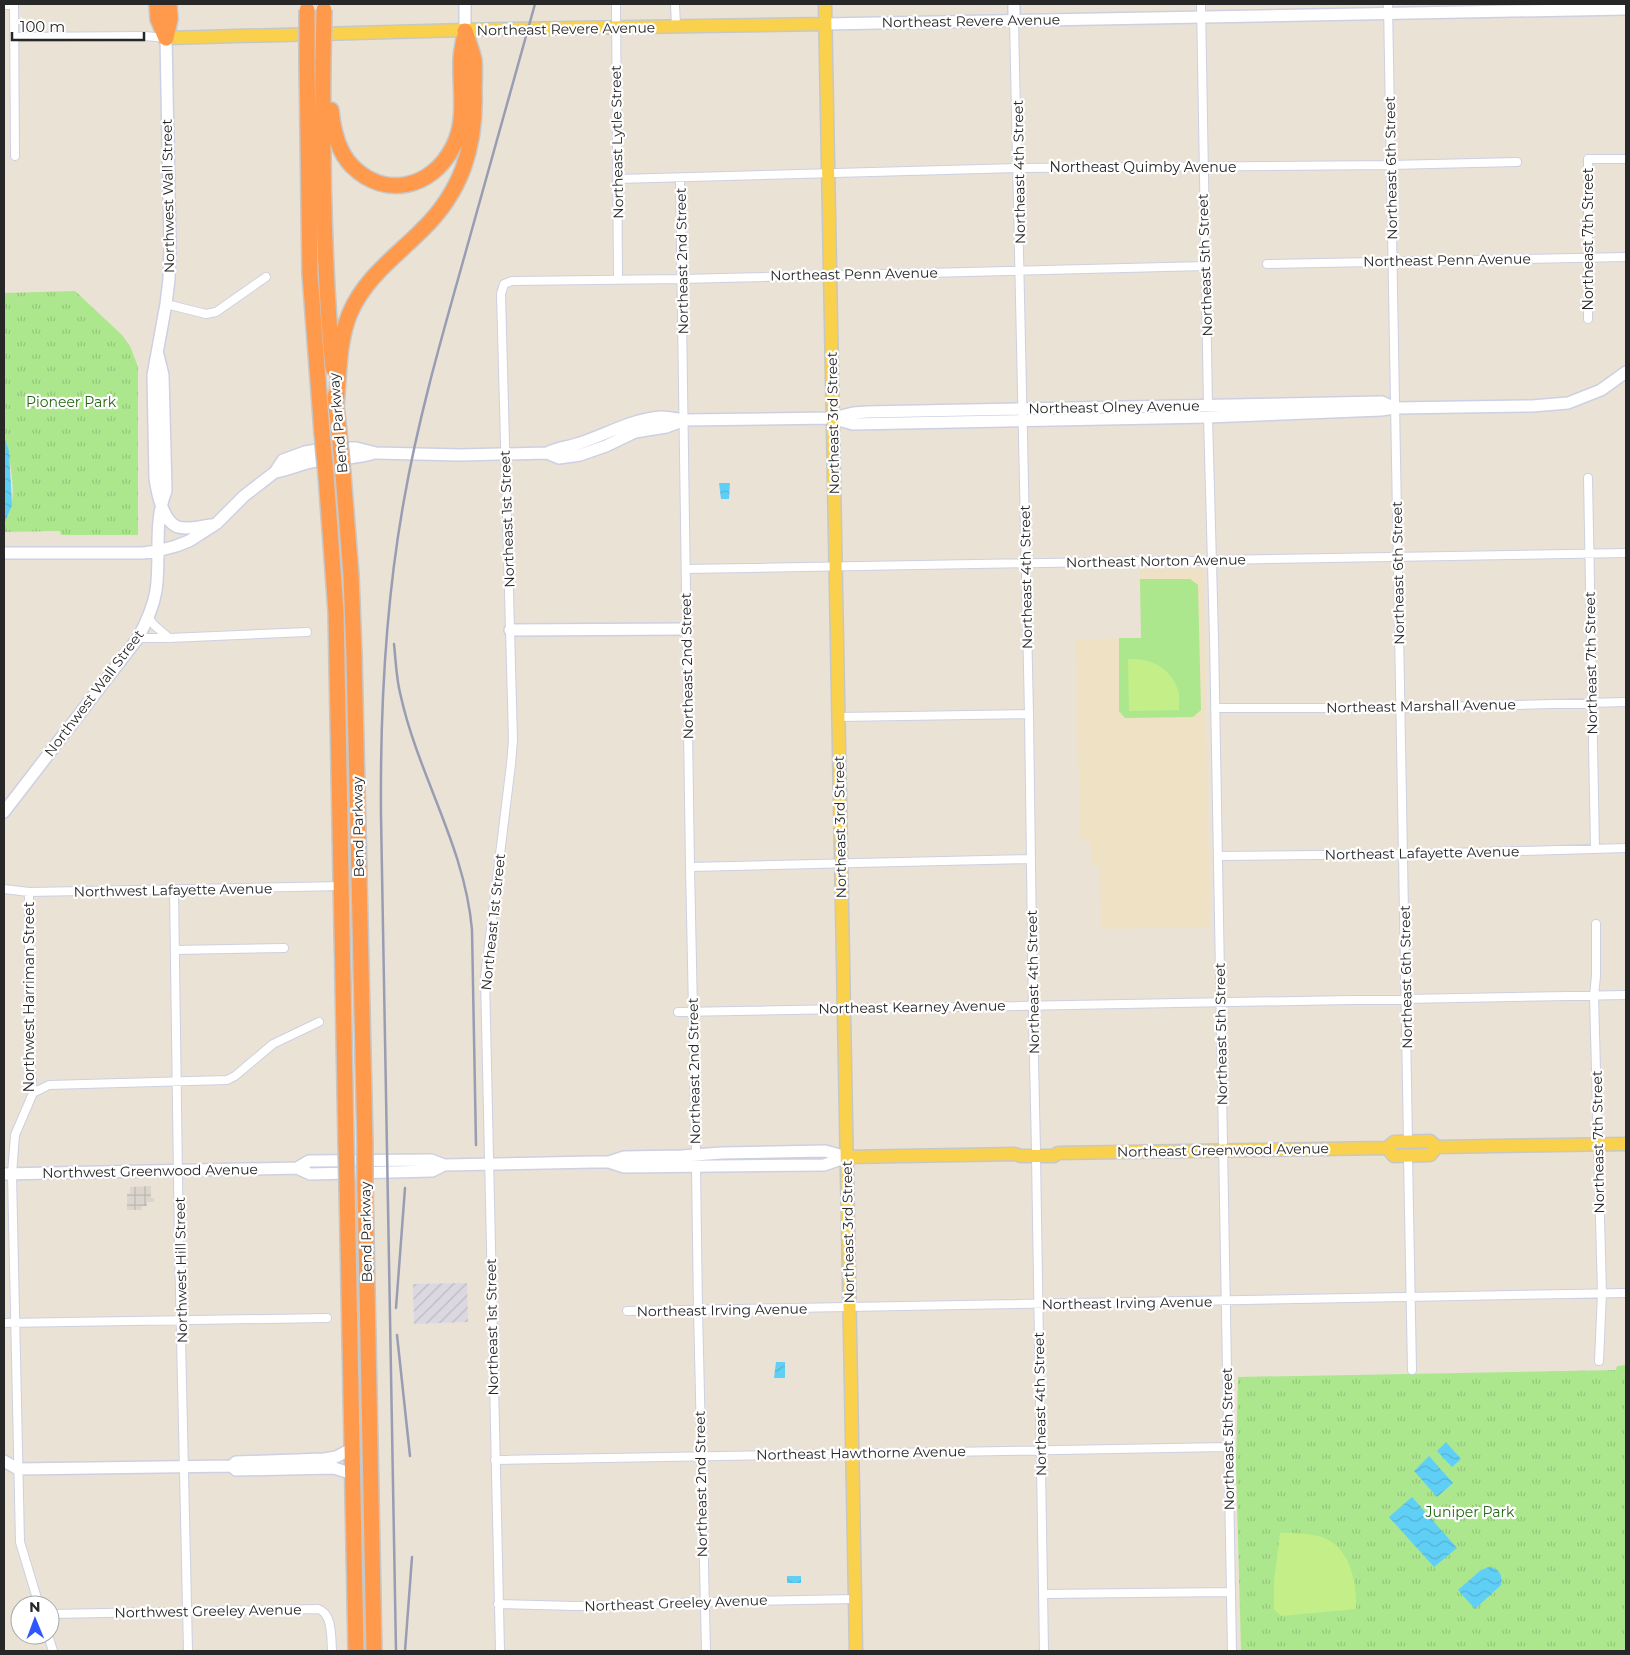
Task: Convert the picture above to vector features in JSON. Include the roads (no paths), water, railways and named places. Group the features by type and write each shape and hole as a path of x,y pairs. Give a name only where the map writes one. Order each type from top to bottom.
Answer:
{"highway":[{"path":"157,4 158,19 166,38"},
{"path":"166,38 170,19 169,4"},
{"name":"Bend Parkway","path":"307,6 310,274 322,433 328,468 337,622 356,1651"},
{"name":"Bend Parkway","path":"324,7 324,182 327,278 351,575 354,655 374,1651"},
{"path":"323,63 335,135 341,150 351,166 365,177 380,183 397,186 417,182 432,174 446,160 455,145 460,126 462,105 461,59 465,31"},
{"path":"336,406 344,331 360,294 373,276 422,230 443,207 457,184 466,163 475,116 474,60 465,31"}],"main road":[{"path":"465,4 465,31"},
{"name":"Northeast 3rd Street","path":"825,4 856,1651"},
{"name":"Northeast 4th Street","path":"1014,4 1014,21"},
{"name":"Northeast Revere Avenue","path":"166,38 616,27 1201,17 1388,8 1577,7 1626,9"},
{"name":"Northwest Wall Street","path":"161,503 157,493 155,478 152,375 169,279 166,38"},
{"name":"Northwest Wall Street","path":"4,812 138,638 149,618 156,591 161,503 166,491 163,375 157,353"},
{"name":"Northeast Olney Avenue","path":"4,553 143,553 157,551 189,540 217,523 244,496 275,472 283,460 305,452 329,448 356,448 376,453 547,453 559,458 580,455 606,446 635,432 666,427 684,420 833,418 853,424 1023,414 1208,411 1382,402 1395,408 1532,406 1568,403 1601,390 1626,372"},
{"path":"153,387 158,398 159,416 164,419"},
{"name":"Northeast Olney Avenue","path":"275,472 316,462 328,468 376,453"},
{"path":"161,503 172,524 178,527 185,528 217,523"},
{"path":"510,630 687,629"},
{"name":"Northeast Greenwood Avenue","path":"374,1160 431,1160 444,1165 609,1162 624,1158 682,1156 696,1161 825,1152 847,1157 1015,1154 1021,1156 1054,1150 1058,1153 1387,1148 1394,1142 1408,1141 1430,1141 1437,1147 1626,1144"},
{"name":"Northeast Greenwood Avenue","path":"1387,1148 1394,1156 1408,1156 1430,1155 1437,1147"},
{"name":"Northwest Greenwood Avenue","path":"8,1174 297,1168 309,1162 374,1160"},
{"name":"Northeast Greenwood Avenue","path":"374,1173 432,1171 444,1165"},
{"name":"Northwest Greenwood Avenue","path":"297,1168 310,1174 374,1173"},
{"path":"4,1462 18,1469 232,1466 236,1462 324,1459 336,1457 353,1448"},
{"path":"232,1466 236,1470 334,1468 353,1474"}],"street":[{"path":"4,5 14,4 15,156"},
{"name":"Northeast Lytle Street","path":"616,4 618,280"},
{"path":"675,4 676,26"},
{"name":"Northeast 5th Street","path":"1201,4 1232,1651"},
{"name":"Northeast 6th Street","path":"1388,8 1408,1141"},
{"name":"Northeast 4th Street","path":"1014,21 1019,168 1030,714 1032,1005 1042,1378 1041,1450 1044,1651"},
{"path":"14,37 145,36 166,38"},
{"path":"4,110 14,110"},
{"name":"Northeast 7th Street","path":"1588,320 1588,159 1626,159"},
{"name":"Northeast Quimby Avenue","path":"618,179 1019,168 1517,162"},
{"name":"Northeast 2nd Street","path":"680,178 690,867 706,1651"},
{"name":"Northeast Penn Avenue","path":"1267,264 1626,257"},
{"name":"Northeast Penn Avenue","path":"504,284 512,281 1205,266"},
{"path":"166,304 206,314 216,312 266,277"},
{"name":"Northeast 1st Street","path":"500,1651 485,977 513,740 501,294 504,284"},
{"name":"Northeast 7th Street","path":"1588,478 1595,849"},
{"name":"Northeast Norton Avenue","path":"686,570 1626,553"},
{"path":"149,618 169,638"},
{"path":"138,638 307,632"},
{"name":"Northeast Marshall Avenue","path":"1215,708 1400,708 1626,702"},
{"path":"839,717 1030,714"},
{"name":"Northeast Lafayette Avenue","path":"1218,856 1404,854 1626,848"},
{"path":"690,867 1031,859"},
{"name":"Northwest Lafayette Avenue","path":"4,890 29,892 342,886"},
{"name":"Northwest Hill Street","path":"174,890 188,1651"},
{"name":"Northwest Harriman Street","path":"29,892 29,1007 33,1093 15,1135 8,1174 16,1323 20,1542 37,1595"},
{"name":"Northeast 7th Street","path":"1596,924 1594,996 1602,1294 1599,1361"},
{"path":"175,950 284,948"},
{"name":"Northeast Kearney Avenue","path":"678,1012 1626,995"},
{"path":"33,1093 49,1085 227,1080 235,1076 273,1044 319,1022"},
{"path":"1408,1156 1412,1370"},
{"name":"Northeast Irving Avenue","path":"627,1311 1626,1293"},
{"path":"4,1323 327,1318"},
{"name":"Northeast Hawthorne Avenue","path":"495,1460 1227,1447"},
{"path":"1043,1594 1230,1592"},
{"name":"Northeast Greeley Avenue","path":"498,1604 574,1606 855,1599"},
{"name":"Northwest Greeley Avenue","path":"60,1614 318,1609 323,1610 327,1616 332,1651"}],"water":[{"path":"4,436 9,451 12,505 4,525"},
{"path":"719,483 730,483 729,499 721,499"},
{"path":"776,1362 785,1362 785,1378 774,1378"},
{"path":"1446,1442 1461,1459 1452,1467 1437,1451"},
{"path":"1429,1456 1453,1483 1437,1497 1414,1471"},
{"path":"1412,1497 1457,1548 1434,1567 1389,1517"},
{"path":"1489,1567 1500,1573 1501,1585 1475,1609 1458,1590 1481,1570"},
{"path":"787,1576 801,1576 801,1583 787,1583"}],"railway":[{"path":"396,1651 381,816 383,697 388,618 404,500 423,411 535,4"},
{"path":"394,644 398,684 409,727 451,841 468,899 472,930 476,1145"},
{"path":"396,1308 405,1188"},
{"path":"397,1335 410,1456"},
{"path":"405,1651 412,1557"}],"park label":[{"name":"Pioneer Park","path":"71,402"},
{"name":"Juniper Park","path":"1470,1512"}]}
